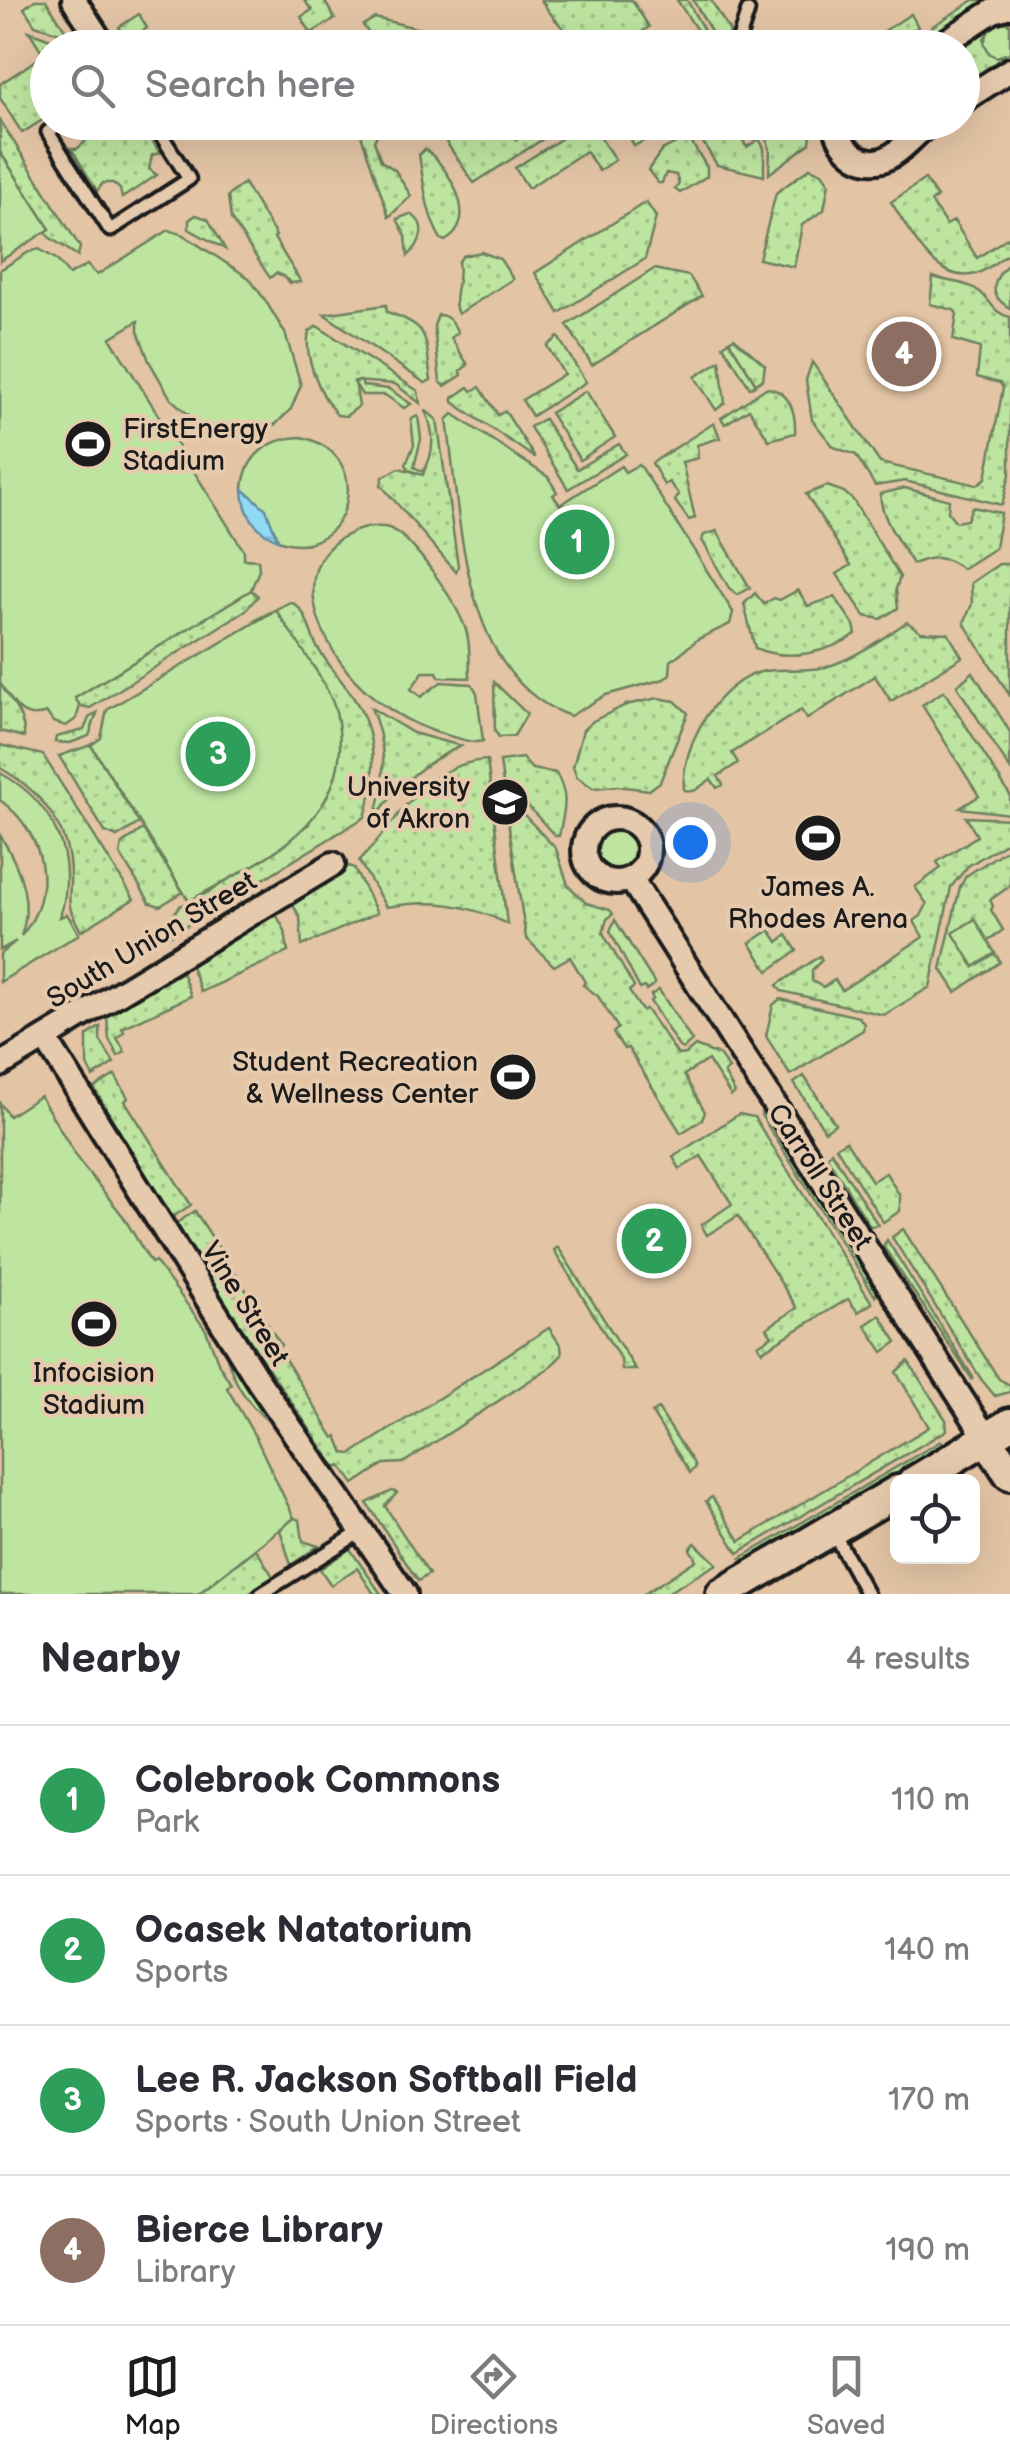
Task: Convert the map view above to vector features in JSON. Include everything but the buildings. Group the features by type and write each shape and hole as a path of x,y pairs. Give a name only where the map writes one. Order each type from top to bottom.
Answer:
{"street":[{"path":"86,4 97,30"},
{"path":"964,30 993,11 1010,6"},
{"path":"980,89 1010,70"},
{"path":"842,140 853,154 872,161 897,154 910,140"},
{"name":"South Union Street","path":"0,1066 332,864"},
{"name":"Carroll Street","path":"631,878 998,1431 1010,1474"},
{"name":"Vine Street","path":"46,1038 259,1382 405,1594"},
{"path":"927,1474 998,1431"},
{"path":"738,1590 890,1496"}],"lane":[{"path":"742,30 748,11"},
{"path":"53,140 110,230 190,179 165,140"},
{"path":"260,1594 362,1530"},
{"path":"832,1530 867,1594"}],"green space":[{"path":"35,0 46,0 65,30 35,25 24,8"},
{"path":"304,0 324,0 335,19 309,30 301,17 312,10"},
{"path":"541,0 632,0 649,27 565,30"},
{"path":"677,0 687,0 704,30 697,30"},
{"path":"693,0 711,0 729,30 710,30"},
{"path":"974,0 986,0 940,30 926,30"},
{"path":"139,14 147,28 121,30 119,27"},
{"path":"911,14 918,27 913,30 886,30"},
{"path":"375,18 425,30 366,30 363,25"},
{"path":"1003,22 1010,24 1010,53 996,57 984,42 990,28"},
{"path":"990,28 984,39 998,57 1006,56 980,74 980,35"},
{"path":"30,64 30,128 22,133 0,98 0,84"},
{"path":"0,120 80,247 78,256 49,237 46,232 50,229 0,152"},
{"path":"152,140 160,153 152,155 149,169 157,175 122,198 113,183 103,183 97,191 71,148 77,149 86,141"},
{"path":"363,140 374,140 381,161 395,170 411,196 389,217"},
{"path":"445,140 541,140 474,183"},
{"path":"559,140 602,140 615,160 599,171 586,151 528,188 515,168"},
{"path":"690,140 707,167 707,176 680,193 675,189 679,184 676,175 666,173 662,183 658,183 648,170 662,150"},
{"path":"742,140 747,147 760,140 764,148 764,176 717,165 702,141"},
{"path":"767,140 810,140 769,174"},
{"path":"425,149 443,168 458,194 461,221 445,241 436,230 426,198 419,155"},
{"path":"0,152 50,229 0,261"},
{"path":"810,168 822,173 829,183 824,210 802,225 794,267 759,259 776,193"},
{"path":"925,179 937,197 931,202 946,225 954,221 977,258 1010,236 1010,252 976,274 961,275 936,263 915,240 891,202"},
{"path":"244,183 301,282 290,283 276,273 270,278 231,219 228,196"},
{"path":"646,202 656,217 645,259 559,313 535,273"},
{"path":"410,214 420,223 421,234 408,256 406,236 397,219"},
{"path":"196,215 208,219 225,249 189,229 189,220"},
{"name":"FirstEnergy Stadium","path":"169,230 249,278 285,333 301,385 291,409 276,424 248,437 207,431 171,399 149,361 138,321 110,338 244,551 244,559 258,560 259,570 251,590 75,698 80,706 76,719 66,726 53,722 47,713 24,713 0,683 0,270 39,249 56,259 69,275 87,265 97,275"},
{"path":"481,252 500,259 513,279 458,314 458,262 463,256"},
{"path":"1010,262 1010,308 997,298 995,286"},
{"path":"654,269 689,276 702,296 592,365 567,325"},
{"path":"933,277 975,289 996,310 1010,317 1010,474 1002,505 905,481 875,486 856,455 834,447 812,420 806,380 812,362 880,463 977,485 986,478 1003,388 1000,383 977,377 980,348 953,340 957,314 954,310 930,304"},
{"path":"386,305 387,312 412,323 424,336 431,380 425,383 324,314"},
{"path":"438,315 448,318 458,332 451,338 468,365 460,371 462,375 445,386 440,382 434,326"},
{"path":"317,326 418,391 420,403 395,384 355,381 359,406 346,416 337,415 311,364 309,332"},
{"path":"558,337 586,382 532,416 522,400 564,374 547,346"},
{"path":"734,338 765,365 763,379 756,384 729,341"},
{"path":"729,341 756,384 750,388 723,345"},
{"path":"720,361 725,403 716,410 695,377"},
{"path":"361,381 363,386 389,389 411,404 404,408 385,395 362,395 354,382"},
{"path":"469,387 472,391 480,387 498,415 505,411 535,458 453,402"},
{"path":"766,388 781,393 790,404 795,433 769,440 749,409 725,424 721,418"},
{"path":"586,391 615,437 580,460 550,413"},
{"path":"425,410 437,420 456,572 381,485 383,477 399,468 422,474 432,442"},
{"path":"453,414 548,477 560,505 621,466 625,472 638,465 642,468 733,612 730,624 698,639 671,661 670,674 664,679 606,695 570,716 534,696 506,667 486,631 472,590 447,420"},
{"path":"418,416 421,439 414,467 423,475 409,470 406,464 414,445 411,419"},
{"path":"544,419 577,469 619,444 626,454 568,489 530,427"},
{"path":"714,423 720,438 697,445 698,458 682,462 695,518 689,520 675,501 679,495 669,482 664,485 652,463"},
{"path":"301,437 326,448 341,464 348,484 346,505 337,524 322,537 302,544 278,540 243,489 248,467 261,451 279,441"},
{"path":"827,486 853,500 900,577 896,589 898,608 881,619 865,616 837,574 851,565 806,494"},
{"path":"905,488 949,500 948,512 956,522 967,520 972,507 1001,513 995,548 962,569 938,558 913,564 881,504 880,494"},
{"path":"386,527 399,534 434,573 454,605 468,636 470,678 423,672 411,689 421,697 441,682 472,684 477,693 483,741 441,734 394,712 364,689 332,649 314,601 314,578 322,558 338,540 365,528"},
{"path":"717,531 750,588 737,595 702,540 704,535"},
{"path":"999,564 1010,564 1010,696 964,623 972,604 971,583"},
{"path":"251,590 258,596 246,610 90,708 80,706 75,698"},
{"path":"798,590 808,606 835,597 856,634 833,646 794,655 755,648 744,604 755,593 764,604"},
{"path":"290,602 304,615 317,647 353,697 367,725 373,771 365,817 171,935 165,925 180,906 211,891 309,824 332,701 283,622 255,620"},
{"path":"276,610 314,667 335,709 340,749 335,778 307,825 286,843 189,901 91,745 101,738 107,710"},
{"path":"907,622 921,632 948,633 962,657 891,701 875,676 807,719 801,710 732,753 738,763 718,776 723,785 717,788 711,779 694,791 684,790 684,773 696,735 732,687 765,671 837,663"},
{"path":"973,672 1010,732 1010,769 957,686"},
{"path":"494,682 527,714 514,736 499,737 495,731"},
{"path":"0,683 20,716 24,737 0,731"},
{"path":"944,691 1010,795 1010,814 960,808 979,796 922,705"},
{"path":"658,698 675,701 688,713 660,782 649,790 593,788 577,777 573,767 583,730 626,705"},
{"path":"371,708 413,733 461,746 414,775 376,816 383,761"},
{"path":"97,713 89,736 70,743 55,742 56,737 84,730 89,718"},
{"path":"0,745 43,755 134,899 81,931 70,908 68,856 58,825 28,787 0,768"},
{"path":"91,745 139,823 117,837 105,832 59,756"},
{"path":"522,758 532,769 556,773 565,804 559,836 521,798 504,791 500,761"},
{"path":"487,760 507,924 478,911 448,905 386,907 359,861 429,783 465,764"},
{"path":"0,773 35,799 57,834 66,874 60,917 67,914 79,934 0,982 0,954 16,941 0,950 0,835 13,859 25,897 21,936 40,901 42,882 36,846 27,829 0,800"},
{"path":"510,800 556,849 568,885 586,903 613,914 603,933 634,987 629,991 642,1011 646,1009 678,1055 695,1046 719,1055 729,1069 724,1073 735,1093 731,1096 708,1060 684,1075 705,1112 702,1120 681,1133 628,1048 624,1049 613,1033 618,1028 598,996 583,985 585,982 570,957 554,966 526,938 505,801"},
{"path":"966,817 1010,819 1010,840 968,866 951,887 930,987 884,1015 781,991 777,985 820,956 822,960 812,970 812,981 823,987 835,980 842,990 923,937 914,921 927,904 915,887 941,868 937,862 977,836"},
{"path":"618,826 634,833 641,849 634,865 618,872 602,865 595,849 602,833"},
{"path":"143,829 183,892 160,906 150,903 120,854 122,844"},
{"path":"1010,847 1010,886 990,900 991,910 1003,930 988,941 974,919 974,967 995,953 1000,962 956,992 941,969 960,887 966,876"},
{"path":"349,866 354,868 377,913 302,946 300,917 293,905"},
{"path":"276,914 285,931 288,952 201,992 191,966"},
{"path":"975,919 995,953 974,967 953,933"},
{"path":"615,920 655,984 646,990 640,989 610,931"},
{"path":"770,930 778,942 787,935 797,951 768,971 750,943"},
{"path":"182,972 191,996 122,1028 124,1032 117,1038 125,1052 118,1056 109,1039 107,1016"},
{"path":"659,990 692,1041 683,1049 650,1001 651,995"},
{"path":"780,999 859,1017 863,1030 790,1075 766,1036 773,1005"},
{"path":"100,1027 100,1040 114,1063 93,1077 87,1065 87,1036"},
{"path":"115,1075 128,1098 125,1101 191,1205 171,1218 94,1088"},
{"path":"804,1076 835,1124 825,1131 794,1083"},
{"name":"Infocision Stadium","path":"40,1096 79,1161 123,1216 151,1263 155,1261 206,1330 231,1384 227,1388 294,1518 198,1594 0,1594 0,1103 9,1116"},
{"path":"762,1105 878,1289 875,1296 761,1115"},
{"path":"739,1114 754,1117 872,1303 858,1312 848,1299 762,1351 758,1345 772,1336 767,1328 797,1308 738,1216 707,1235 701,1225 732,1204 701,1156 680,1169 673,1157"},
{"path":"846,1141 872,1181 886,1173 900,1196 900,1211 883,1222 836,1147"},
{"path":"831,1151 878,1225 870,1226 827,1157"},
{"path":"195,1211 344,1453 351,1454 549,1328 561,1346 562,1355 549,1368 403,1463 384,1464 354,1484 341,1466 336,1468 175,1224"},
{"path":"903,1229 999,1379 1010,1385 1010,1392 995,1396 981,1379 892,1237"},
{"path":"887,1240 973,1377 972,1379 883,1246"},
{"path":"558,1247 636,1370 622,1370 621,1360 554,1250"},
{"path":"880,1315 897,1342 883,1352 865,1325"},
{"path":"225,1348 273,1416 268,1421 240,1389"},
{"path":"908,1361 946,1420 947,1430 738,1553 706,1501 712,1497 740,1541 929,1427 896,1372"},
{"path":"658,1409 693,1462 695,1467 690,1473 652,1413"},
{"path":"941,1441 943,1445 919,1460 748,1560 741,1558"},
{"path":"392,1491 397,1493 385,1506 429,1574 418,1581 367,1503"},
{"path":"294,1518 300,1520 303,1541 318,1546 291,1565 280,1530"},
{"path":"695,1543 717,1564 665,1594 644,1594 696,1560 690,1549"},
{"path":"256,1549 274,1578 248,1594 198,1594"},
{"path":"350,1549 381,1594 374,1594 357,1568 331,1585 320,1569"}],"water":[{"path":"243,489 266,509 278,540 252,520"}],"place":[{"name":"Bierce Library","path":"904,354"},
{"name":"FirstEnergy Stadium","path":"88,444"},
{"name":"Colebrook Commons","path":"577,542"},
{"name":"Lee R. Jackson Softball Field","path":"218,754"},
{"name":"University of Akron","path":"505,802"},
{"name":"James A. Rhodes Arena","path":"818,838"},
{"name":"Student Recreation & Wellness Center","path":"513,1077"},
{"name":"Ocasek Natatorium","path":"654,1241"},
{"name":"Infocision Stadium","path":"94,1324"}]}
